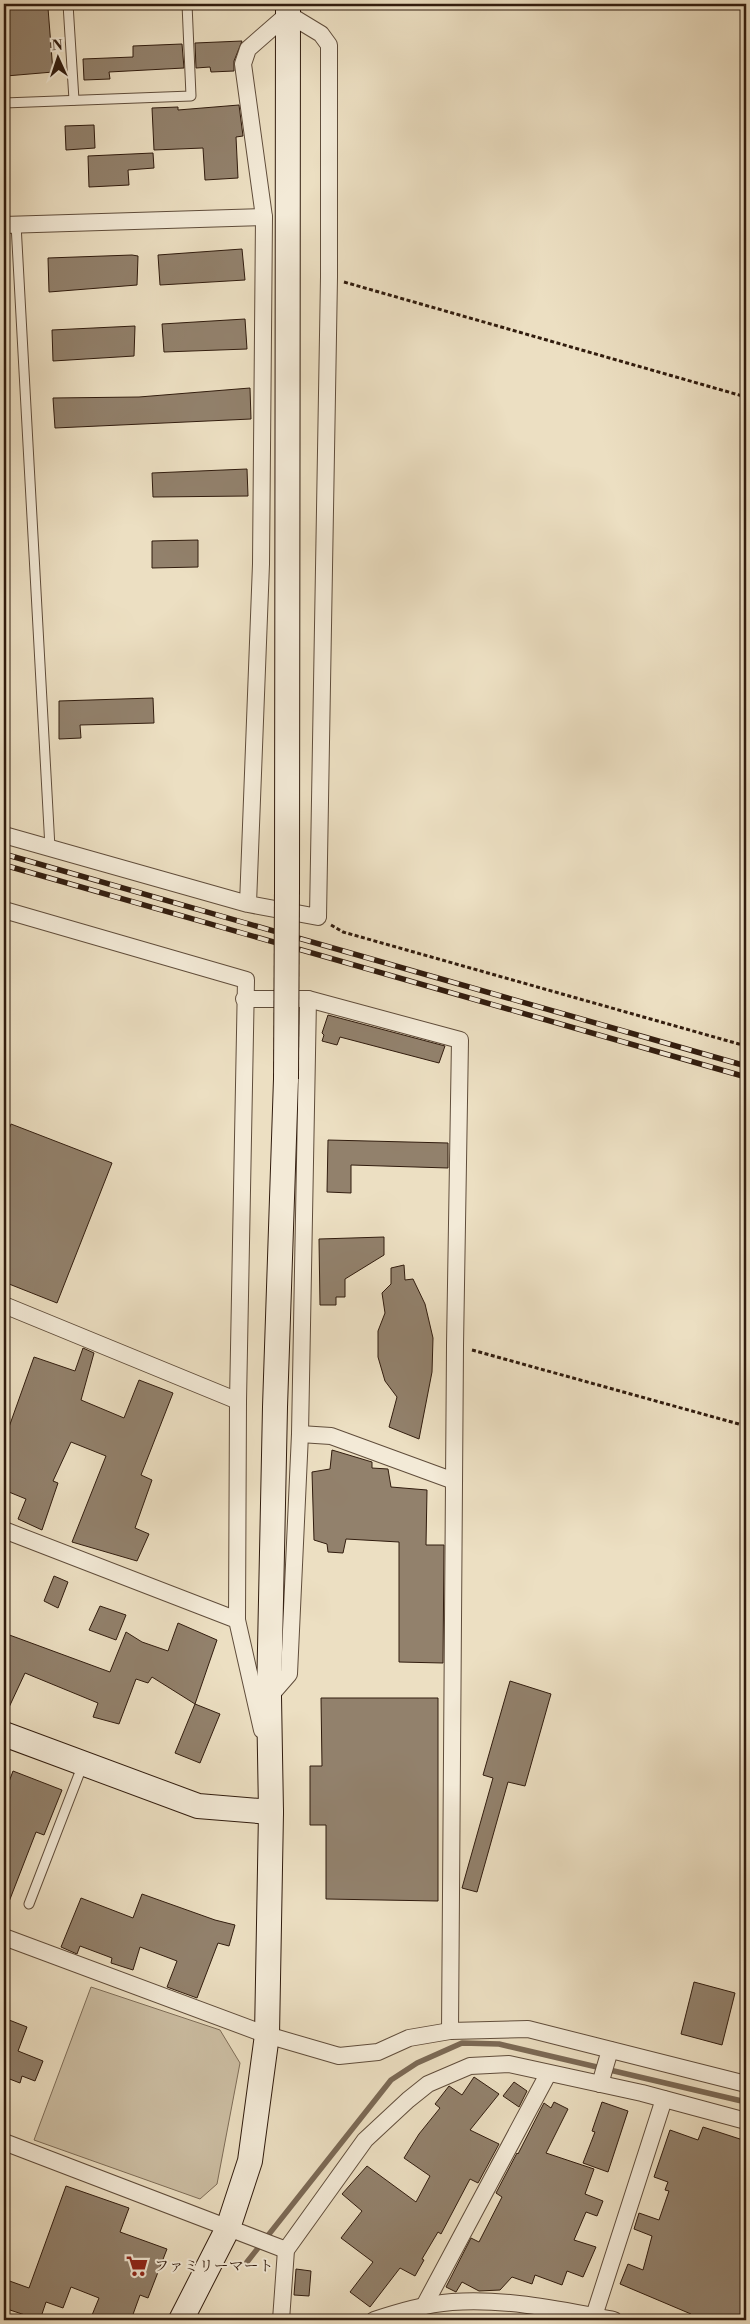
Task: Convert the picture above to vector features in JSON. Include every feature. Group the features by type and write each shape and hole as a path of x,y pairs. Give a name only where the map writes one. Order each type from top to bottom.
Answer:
{"street":[{"path":"248,904 261,564 264,217 242,64 248,49 288,9"},
{"path":"4,835 248,904 318,917 329,278 329,45 321,34 288,9"},
{"path":"181,2320 228,2228 250,2161 267,2035 275,1407 286,1079 288,9"},
{"path":"10,224 264,217"},
{"path":"4,910 246,980 244,999 238,1401 237,1620 269,1761"},
{"path":"244,999 308,1000 460,1040 455,1346 450,2031"},
{"path":"270,1697 289,1674 300,1434 308,1000"},
{"path":"4,1305 238,1401"},
{"path":"300,1434 331,1436 454,1481"},
{"path":"4,1530 237,1620"},
{"path":"4,1734 198,1806 271,1812"},
{"path":"4,1937 267,2035 339,2056 378,2052 409,2038 450,2031 528,2029 609,2054 746,2084"},
{"path":"601,2083 609,2054"},
{"path":"281,2320 281,2248 365,2140 428,2084 470,2066 509,2064 548,2074 601,2083 746,2121"},
{"path":"424,2306 548,2074"},
{"path":"594,2316 664,2099"},
{"path":"4,2142 281,2248"},
{"path":"374,2320 424,2306 452,2302 496,2302 614,2320"}],"lane":[{"path":"68,4 74,100"},
{"path":"4,103 191,96 187,4"},
{"path":"10,224 50,848"},
{"path":"29,1904 83,1764"}],"path":[{"path":"329,278 746,397"},
{"path":"318,917 343,932 746,1046"},
{"path":"455,1346 746,1426"}],"shaded area":[{"path":"91,1987 220,2030 240,2063 217,2184 200,2199 34,2140"}],"building":[{"path":"37,6 37,8 48,8 53,72 6,76 4,49 8,49 5,8"},
{"path":"242,41 234,61 234,71 211,72 210,67 196,68 195,43"},
{"path":"182,44 184,68 109,72 110,79 84,80 83,59 133,57 133,46"},
{"path":"239,105 243,136 236,137 238,178 205,180 203,148 154,150 152,108 178,107 178,110"},
{"path":"94,125 95,148 66,150 65,126"},
{"path":"153,153 154,168 128,170 129,185 89,187 88,156"},
{"path":"242,249 245,280 160,285 158,255"},
{"path":"138,256 137,285 49,292 48,258"},
{"path":"245,319 247,349 164,352 162,324"},
{"path":"135,326 134,356 53,361 52,330"},
{"path":"250,388 251,419 55,428 53,398 139,397"},
{"path":"247,469 248,496 153,497 152,473"},
{"path":"198,540 198,567 152,568 152,541"},
{"path":"153,698 154,723 80,725 81,738 59,739 59,701"},
{"path":"328,1015 445,1046 439,1063 340,1037 337,1045 322,1041 324,1035 322,1033"},
{"path":"11,1124 112,1163 57,1303 4,1282 4,1142"},
{"path":"328,1140 448,1143 448,1168 351,1165 351,1193 327,1192"},
{"path":"384,1237 384,1255 345,1279 345,1297 336,1297 336,1305 320,1305 319,1239"},
{"path":"404,1265 405,1280 413,1279 425,1304 433,1338 432,1372 419,1439 389,1427 397,1397 385,1381 378,1357 378,1331 385,1313 382,1293 391,1284 391,1268"},
{"path":"83,1348 94,1353 81,1400 124,1418 139,1380 173,1393 141,1475 152,1480 135,1528 149,1534 137,1561 72,1542 106,1456 71,1442 53,1481 58,1483 42,1530 18,1519 26,1499 4,1490 4,1425 9,1427 34,1357 75,1371"},
{"path":"332,1450 372,1462 372,1468 388,1469 391,1487 427,1490 426,1545 444,1545 443,1663 399,1662 399,1542 346,1539 343,1553 328,1552 327,1544 314,1540 312,1472 330,1469"},
{"path":"54,1576 68,1582 58,1608 44,1601"},
{"path":"100,1606 126,1615 116,1640 89,1630"},
{"path":"178,1623 217,1640 195,1704 152,1677 148,1683 136,1679 119,1724 93,1717 98,1703 25,1673 4,1718 4,1633 110,1672 126,1632 142,1642 168,1651"},
{"path":"510,1681 551,1694 525,1786 508,1782 477,1892 462,1888 493,1778 483,1775"},
{"path":"321,1698 438,1698 438,1901 326,1899 326,1825 310,1825 310,1766 322,1766"},
{"path":"195,1704 220,1714 200,1763 175,1753"},
{"path":"13,1771 62,1790 44,1835 36,1832 5,1912 4,1795"},
{"path":"142,1894 215,1920 235,1925 229,1946 218,1943 197,1998 167,1987 177,1961 140,1947 133,1970 111,1963 112,1958 80,1946 77,1954 61,1947 81,1898 133,1918"},
{"path":"694,1982 735,1993 722,2045 681,2034"},
{"path":"4,2018 27,2027 18,2051 43,2061 35,2081 22,2076 20,2083 7,2078 4,2083"},
{"path":"474,2077 499,2094 470,2130 499,2144 478,2183 470,2179 441,2234 438,2232 422,2259 424,2260 415,2276 400,2268 370,2307 350,2292 373,2262 341,2238 362,2211 342,2194 367,2166 416,2202 430,2176 404,2158 419,2134 440,2108 435,2104 449,2086 462,2095"},
{"path":"514,2082 527,2091 519,2107 503,2096"},
{"path":"554,2102 568,2109 546,2153 594,2169 585,2194 603,2201 597,2216 586,2212 574,2240 596,2247 583,2277 567,2271 562,2285 535,2275 532,2284 512,2277 500,2290 479,2291 462,2282 456,2292 446,2287 471,2238 479,2242 502,2197 496,2193 544,2103 551,2108"},
{"path":"602,2102 628,2111 608,2172 583,2163 595,2132 592,2131"},
{"path":"703,2127 746,2141 746,2320 689,2320 691,2314 620,2284 628,2264 643,2270 652,2236 634,2229 639,2213 659,2220 669,2191 665,2190 668,2182 654,2177 670,2130 698,2140"},
{"path":"66,2186 129,2208 120,2232 167,2249 148,2298 140,2295 131,2320 90,2320 99,2298 71,2287 63,2308 46,2302 40,2320 4,2308 4,2279 29,2288"},
{"path":"296,2269 311,2271 309,2296 294,2295"}],"waterway":[{"path":"247,2262 391,2080 417,2063 462,2043 499,2044 746,2102"}],"railway":[{"path":"4,854 746,1066"},
{"path":"4,865 746,1077"}],"place":[{"name":"ファミリーマート","path":"137,2266"}]}
